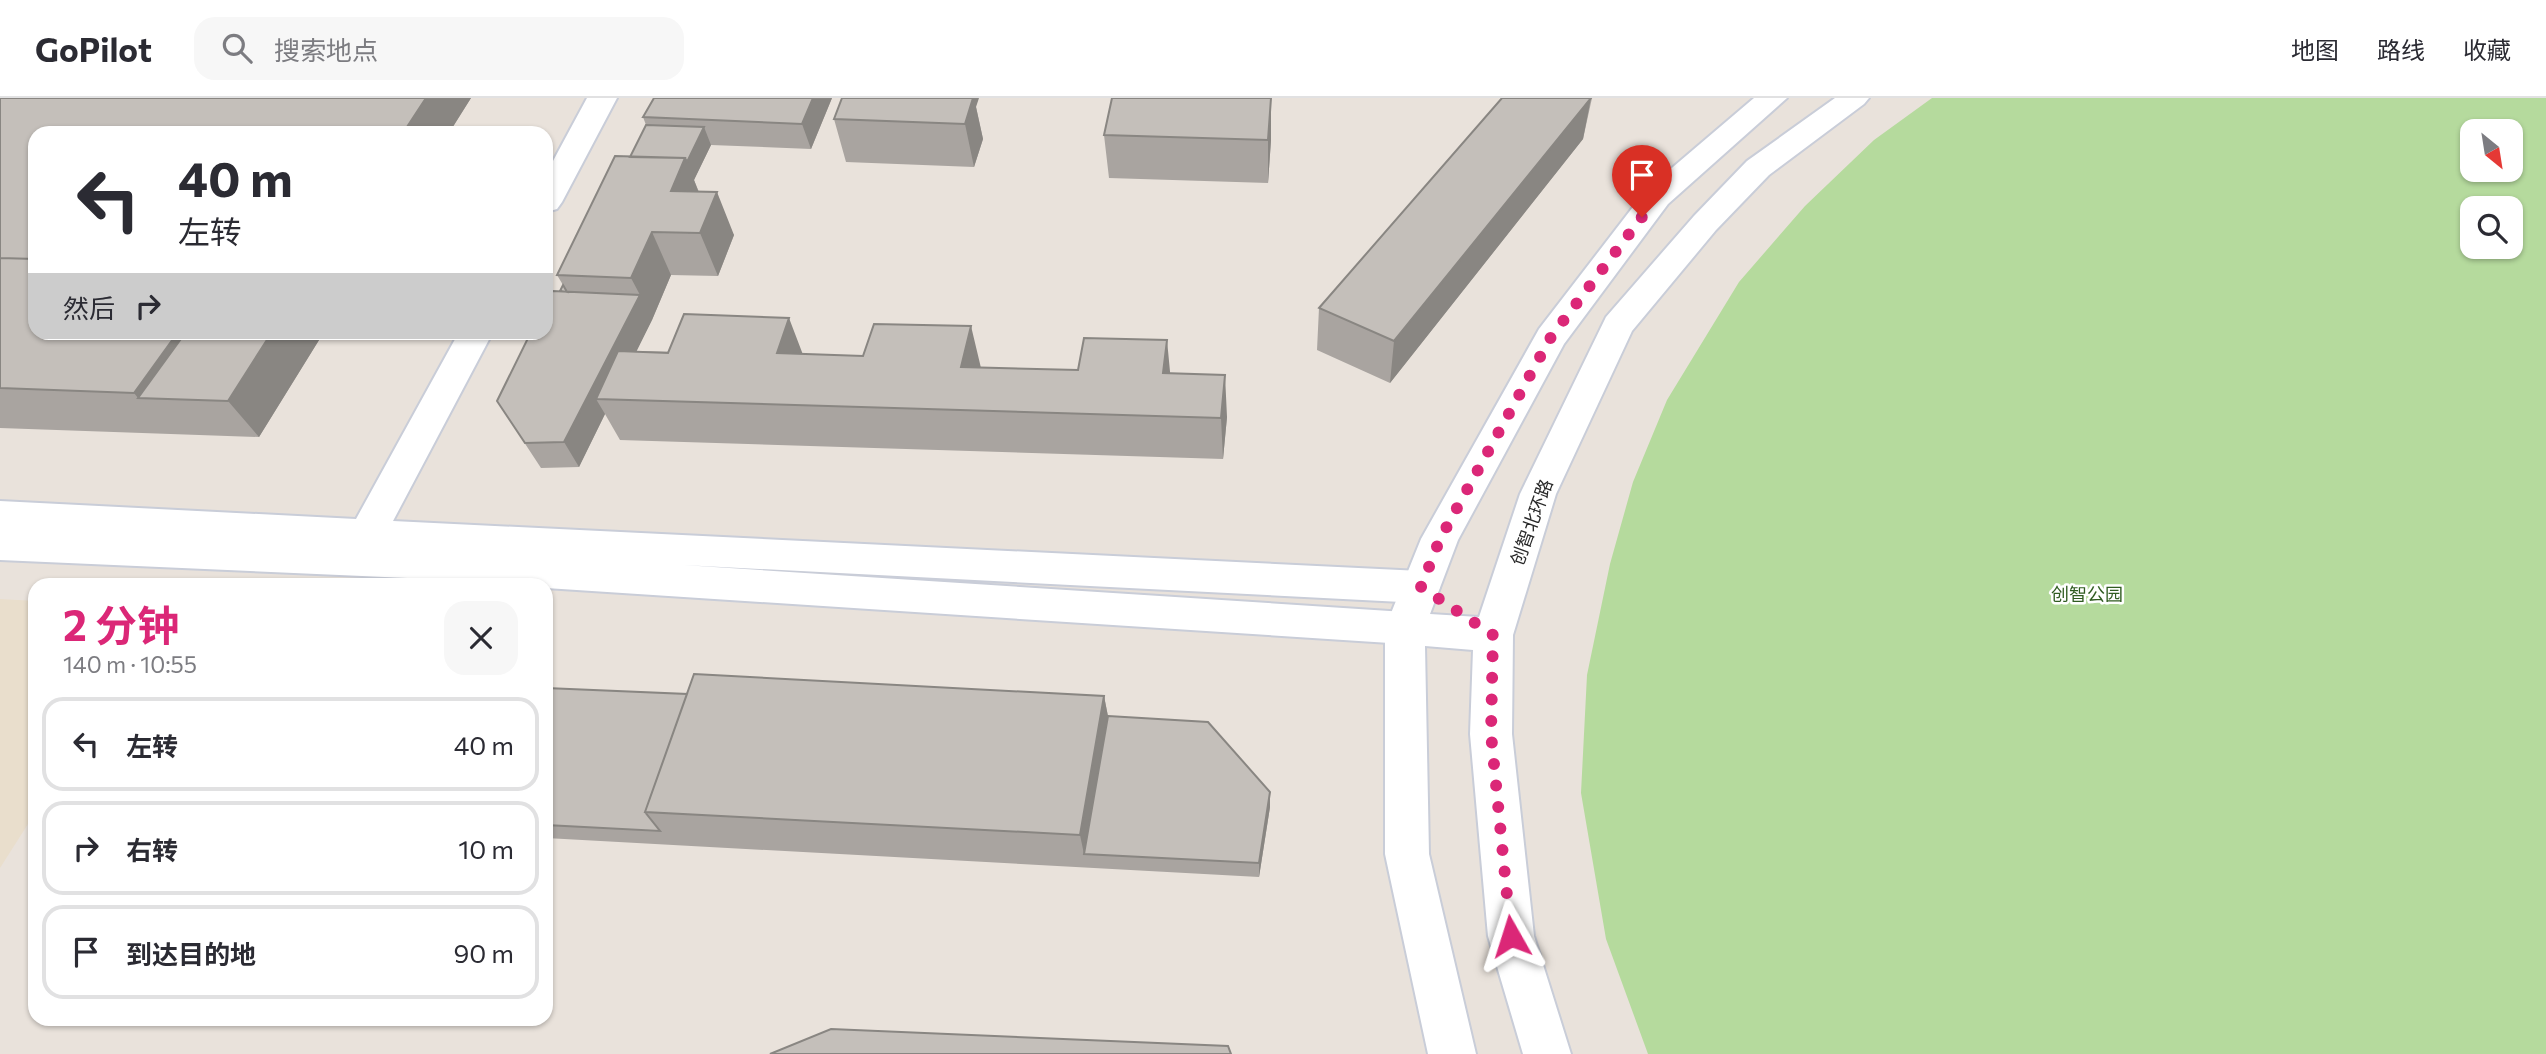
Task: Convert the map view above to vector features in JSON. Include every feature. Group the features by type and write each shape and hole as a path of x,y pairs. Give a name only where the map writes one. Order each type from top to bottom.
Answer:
{"street":[{"path":"553,189 602,98"},
{"path":"1452,1054 1407,854 1405,628 1440,539 1551,337 1657,197 1772,98"},
{"name":"创智北环路","path":"1548,1054 1511,936 1491,734 1493,635 1538,494 1618,325 1705,223 1758,168 1854,98"},
{"path":"360,547 472,340"},
{"path":"0,516 360,547 1493,635"},
{"path":"0,545 360,547 1421,587 1493,635"}],"shaded area":[{"path":"0,599 28,601 28,824 0,868"}],"green space":[{"name":"创智公园","path":"1932,98 2546,98 2546,1054 1648,1054 1606,939 1581,793 1587,675 1610,564 1633,482 1667,400 1739,282 1805,206 1874,140"}],"building":[{"path":"0,98 426,98 408,126 28,126 28,259 0,258"},
{"path":"654,98 813,98 802,124 643,117"},
{"path":"842,98 973,98 965,124 834,119"},
{"path":"1112,98 1271,98 1268,140 1104,135"},
{"path":"1502,98 1591,98 1394,341 1319,308"},
{"path":"646,125 704,127 687,162 685,158 630,157"},
{"path":"615,156 685,158 671,191 717,192 700,233 652,232 631,278 557,275"},
{"path":"0,258 28,259 28,340 172,340 134,393 0,388"},
{"path":"553,291 640,295 564,442 525,443 497,401 527,340 553,340"},
{"path":"684,314 789,318 777,353 863,356 874,324 971,326 961,367 1078,370 1084,338 1167,340 1163,373 1225,375 1221,418 596,399 618,351 668,353"},
{"path":"180,340 267,340 228,401 138,398"},
{"path":"694,674 1104,696 1080,835 645,812"},
{"path":"553,688 687,694 645,812 660,831 553,825"},
{"path":"1108,716 1208,722 1270,792 1259,863 1084,854"},
{"path":"831,1029 1228,1046 1231,1054 770,1054"}],"route":[{"path":"1511,936 1491,734 1493,635 1421,587 1440,539 1551,337 1642,217"}]}
